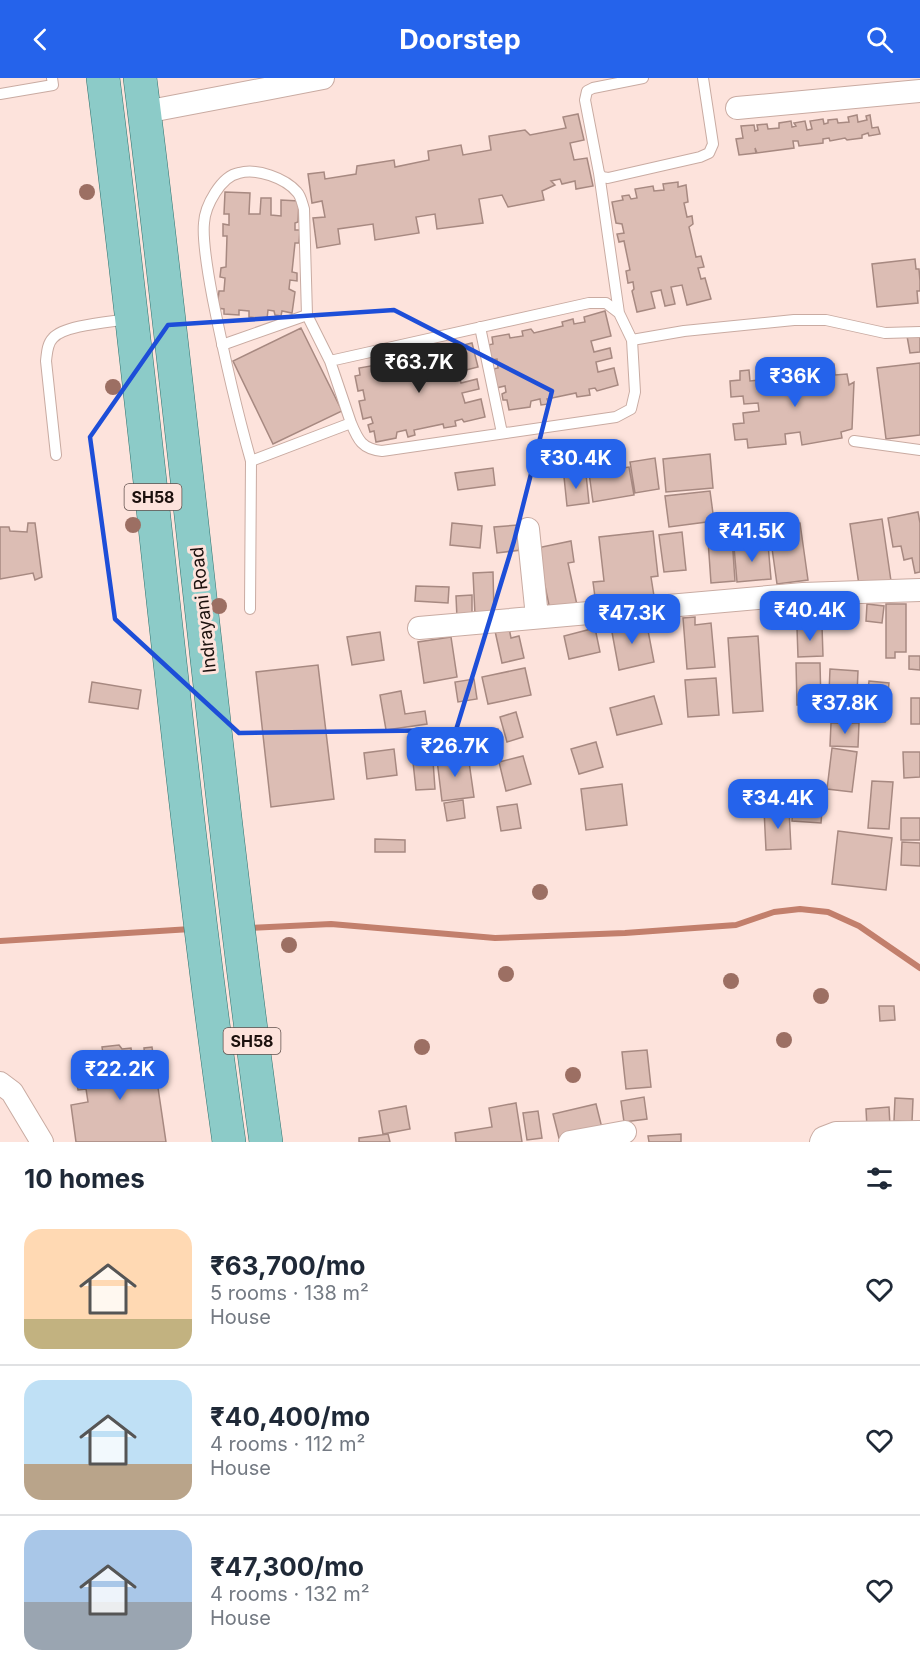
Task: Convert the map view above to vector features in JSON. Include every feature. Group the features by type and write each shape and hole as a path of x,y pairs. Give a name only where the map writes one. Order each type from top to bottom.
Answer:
{"main road":[{"name":"Indrayani Road","path":"103,78 133,318 201,929 229,1142"},
{"name":"Indrayani Road","path":"140,78 166,277 238,926 266,1142"}],"street":[{"path":"145,112 323,78"},
{"path":"737,108 920,91"},
{"path":"528,529 537,617"},
{"path":"419,628 803,594 920,590"},
{"path":"0,1083 12,1092 42,1142"},
{"path":"570,1142 625,1132"},
{"path":"821,1142 823,1138 836,1133 920,1132"}],"lane":[{"path":"0,94 53,85 52,78"},
{"path":"250,609 251,461 232,396 209,278 204,222 210,199 220,185 237,172 259,173 288,183 300,194 304,209 307,315 330,361 358,440 370,450 382,451 615,417 631,409 635,392 632,340 619,313 599,173 585,100 587,91 593,88 643,78"},
{"path":"599,173 602,177 608,178 709,153 713,144 703,78"},
{"path":"330,361 589,303 606,303 619,313"},
{"path":"222,345 307,315"},
{"path":"56,455 46,361 47,349 53,337 64,330 133,318"},
{"path":"632,340 684,331 794,320 826,320 885,333 920,332"},
{"path":"480,327 502,433"},
{"path":"251,461 351,423"},
{"path":"854,441 920,450"}],"highlighted area":[{"path":"394,310 552,391 514,541 456,730 239,733 115,619 90,437 168,325"}],"building":[{"path":"578,114 584,140 570,143 574,160 587,158 593,186 576,189 575,181 562,184 560,179 551,181 555,185 542,191 544,200 508,207 502,195 479,199 483,223 437,229 435,214 416,217 419,233 375,240 373,224 338,229 340,244 317,248 313,218 325,217 322,201 312,203 308,174 324,172 325,179 356,174 357,166 394,160 395,167 429,160 428,151 461,145 463,155 491,150 489,136 525,130 530,135 566,128 563,117"},
{"path":"857,115 858,122 867,120 866,116 870,115 872,128 878,127 880,134 869,136 868,133 862,135 862,138 847,140 845,138 830,141 829,138 823,139 823,143 799,146 798,141 793,141 794,148 757,153 755,148 756,153 739,155 736,139 743,138 741,126 754,125 755,131 758,130 757,125 767,124 768,129 779,128 779,123 791,121 792,127 796,126 794,123 805,121 807,130 812,129 810,121 823,119 824,124 828,123 828,120 837,119 838,123 849,122 848,117"},
{"path":"678,182 678,187 686,185 688,202 684,203 687,217 692,216 693,224 689,227 696,257 701,256 704,267 698,268 701,279 705,278 711,299 687,305 682,285 671,287 675,304 665,306 661,290 651,292 655,308 637,312 632,291 633,282 628,283 626,271 630,270 624,241 619,242 617,234 624,233 622,224 616,223 612,202 623,200 622,196 629,195 631,199 637,198 635,189 653,186 654,191 664,190 663,184"},
{"path":"225,192 250,193 249,214 260,214 261,198 271,198 271,215 281,216 281,200 299,201 298,222 295,223 295,230 300,230 299,243 295,243 292,272 297,273 297,281 290,280 289,289 295,292 292,313 282,311 281,316 268,310 267,319 249,317 249,311 239,310 239,315 224,314 224,309 217,308 219,291 224,291 225,278 220,277 221,268 226,267 227,236 223,236 223,224 229,225 229,214 224,214"},
{"path":"915,259 920,281 920,291 917,291 918,303 877,307 872,264"},
{"path":"605,311 611,336 591,341 594,352 610,348 612,358 596,362 598,372 614,368 618,385 597,391 595,388 589,389 590,395 577,397 576,393 547,399 549,404 541,405 540,399 531,401 530,407 509,410 507,400 503,400 502,394 506,392 505,386 496,388 493,369 498,368 497,359 491,360 488,345 493,344 492,337 509,334 510,338 523,336 522,331 531,329 534,333 563,326 562,322 573,319 574,324 585,322 584,317"},
{"path":"301,328 342,411 273,444 233,361"},
{"path":"920,334 920,352 910,353 907,336"},
{"path":"472,343 478,367 458,372 461,383 477,379 479,389 462,393 465,403 481,399 485,417 464,422 462,419 455,421 456,426 444,428 443,424 414,430 415,435 408,437 406,430 397,432 396,438 376,442 374,431 370,432 368,425 373,423 371,417 363,419 359,401 365,400 363,390 358,391 355,376 360,375 359,368 376,365 377,369 390,367 389,362 398,360 400,365 430,357 429,353 440,350 441,355 452,353 451,348"},
{"path":"920,363 920,435 886,439 877,368"},
{"path":"834,364 835,375 847,374 849,385 854,382 852,429 841,432 842,438 802,445 800,432 785,434 786,444 748,448 747,439 735,440 733,424 744,423 743,413 759,411 758,403 744,404 743,396 731,397 730,381 740,380 740,371 749,370 750,381 770,379 769,372 775,372 776,381 798,379 797,365 806,365 807,377 829,374 828,365"},
{"path":"710,454 713,488 666,492 663,459"},
{"path":"655,458 659,489 635,493 630,462"},
{"path":"629,467 634,495 593,502 589,473"},
{"path":"493,468 495,485 458,490 455,473"},
{"path":"586,474 589,503 567,506 564,477"},
{"path":"710,491 714,521 669,527 665,496"},
{"path":"918,512 920,572 915,573 912,558 904,560 901,546 893,547 888,518"},
{"path":"882,519 891,581 859,585 850,524"},
{"path":"28,523 35,523 42,577 35,580 33,573 0,579 0,527 9,527 10,531 27,532"},
{"path":"452,523 482,526 480,548 450,545"},
{"path":"800,523 808,580 777,584 769,527"},
{"path":"731,524 735,581 711,583 707,526"},
{"path":"518,525 521,550 497,553 494,527"},
{"path":"653,531 658,576 651,577 654,596 605,601 605,596 595,597 593,582 604,581 599,537"},
{"path":"682,532 686,570 664,572 659,535"},
{"path":"571,541 574,562 568,563 577,605 550,610 537,548"},
{"path":"768,544 771,579 737,582 734,547"},
{"path":"493,572 494,614 475,615 473,573"},
{"path":"416,586 449,587 448,603 415,601"},
{"path":"472,595 472,618 457,618 456,596"},
{"path":"867,604 884,606 882,623 866,621"},
{"path":"886,604 906,604 906,652 895,652 895,658 886,658"},
{"path":"695,617 695,625 711,623 715,667 687,669 683,618"},
{"path":"646,620 654,662 619,670 611,627"},
{"path":"822,626 823,656 798,657 797,628"},
{"path":"509,628 511,638 519,636 524,658 502,663 495,631"},
{"path":"595,628 600,652 569,659 564,636"},
{"path":"380,632 384,660 352,665 347,637"},
{"path":"758,636 763,711 733,713 728,638"},
{"path":"451,637 457,677 424,683 418,642"},
{"path":"909,656 920,656 920,670 909,669"},
{"path":"796,663 820,663 821,705 797,705"},
{"path":"318,665 334,799 271,807 256,672"},
{"path":"525,668 531,695 488,704 482,677"},
{"path":"830,669 858,671 856,718 828,717"},
{"path":"716,678 719,715 688,717 685,680"},
{"path":"474,679 477,699 458,702 455,682"},
{"path":"869,681 889,683 885,722 865,720"},
{"path":"92,682 141,690 138,709 89,702"},
{"path":"401,691 405,714 425,711 427,724 386,730 380,695"},
{"path":"654,696 662,724 617,735 610,708"},
{"path":"911,698 920,698 920,724 911,724"},
{"path":"516,712 523,737 507,742 500,717"},
{"path":"831,723 859,723 858,747 830,746"},
{"path":"498,729 502,751 473,756 469,733"},
{"path":"596,742 603,767 579,774 571,749"},
{"path":"832,748 857,752 852,792 827,789"},
{"path":"394,749 397,775 367,779 364,753"},
{"path":"903,752 920,752 920,777 904,778"},
{"path":"468,755 474,797 442,801 437,760"},
{"path":"523,756 531,784 506,791 499,762"},
{"path":"433,761 435,789 416,790 413,762"},
{"path":"872,781 893,782 889,829 868,828"},
{"path":"622,784 627,825 586,830 581,789"},
{"path":"794,784 824,786 821,823 792,821"},
{"path":"463,800 465,818 447,821 444,803"},
{"path":"517,804 521,828 501,831 497,807"},
{"path":"789,809 791,849 766,850 764,810"},
{"path":"901,818 920,818 920,840 901,840"},
{"path":"838,831 892,838 886,890 832,884"},
{"path":"375,839 405,840 405,852 375,852"},
{"path":"902,842 920,843 920,866 901,865"},
{"path":"879,1006 894,1006 895,1020 880,1021"},
{"path":"119,1045 122,1049 131,1048 133,1062 145,1060 144,1048 152,1047 166,1142 76,1142 71,1105 88,1102 86,1089 78,1090 75,1074 104,1070 105,1083 107,1082 102,1047"},
{"path":"647,1050 651,1087 626,1089 622,1052"},
{"path":"644,1097 647,1119 624,1122 621,1101"},
{"path":"895,1098 913,1099 912,1122 894,1121"},
{"path":"516,1103 522,1142 456,1142 455,1133 492,1127 489,1108"},
{"path":"596,1104 602,1128 559,1138 553,1114"},
{"path":"406,1106 410,1129 383,1134 379,1111"},
{"path":"889,1107 890,1126 867,1128 866,1109"},
{"path":"538,1111 542,1138 527,1140 523,1113"},
{"path":"388,1134 390,1142 359,1142 359,1138"},
{"path":"681,1134 681,1142 649,1142 648,1136"}],"waterway":[{"path":"249,928 331,924 495,938 625,933 736,925 774,912 800,909 828,912 859,926 920,968"},
{"path":"0,941 191,929"}]}
